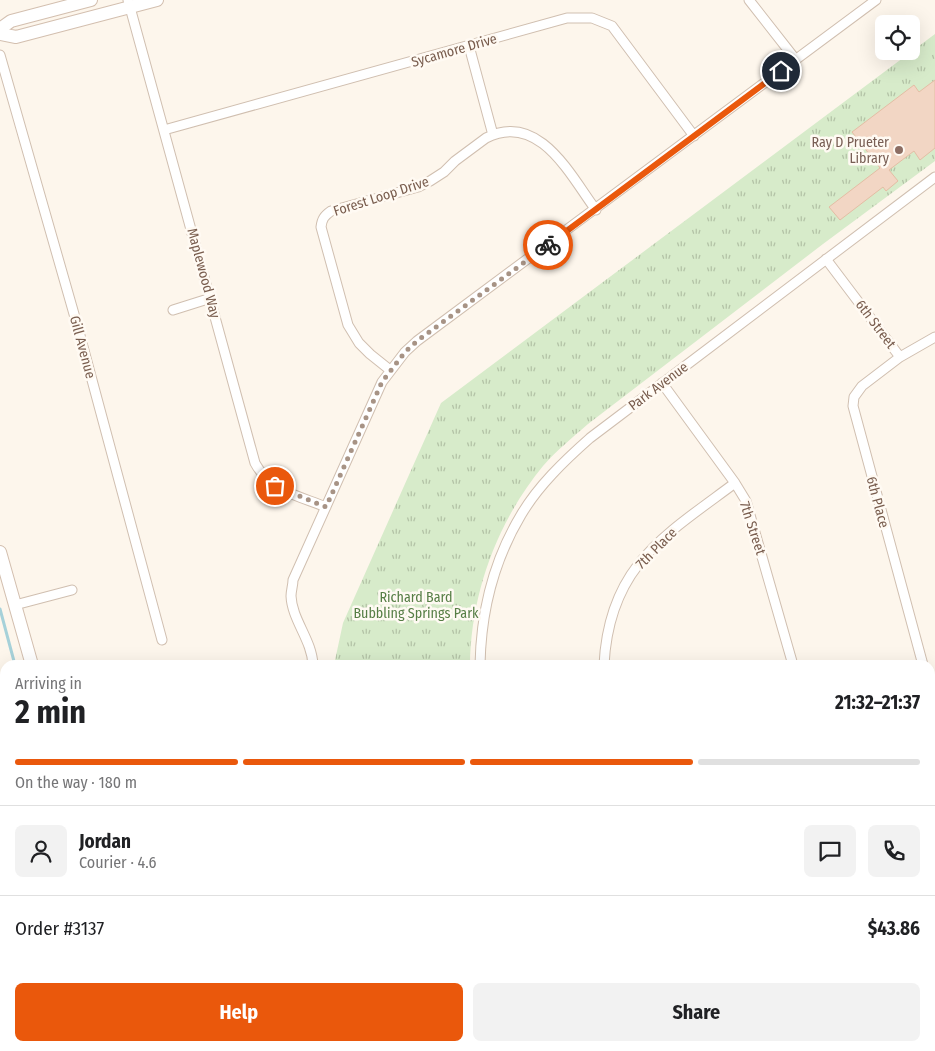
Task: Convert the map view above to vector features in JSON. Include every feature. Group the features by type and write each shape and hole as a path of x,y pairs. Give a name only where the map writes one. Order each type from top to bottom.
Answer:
{"main road":[{"path":"0,28 10,21 91,0"},
{"path":"0,34 16,37 129,4 157,0"},
{"path":"0,552 31,660"}],"street":[{"path":"749,0 796,60"},
{"path":"311,660 309,647 295,613 291,597 293,580 382,382 405,352 417,341 596,210 876,0"},
{"name":"Maplewood Way","path":"129,4 255,463 260,472 275,486 326,507"},
{"name":"Sycamore Drive","path":"164,130 567,18 592,18 612,26 694,136"},
{"path":"469,46 493,135"},
{"name":"Gill Avenue","path":"0,55 81,337 162,640"},
{"name":"Forest Loop Drive","path":"390,370 359,343 348,325 321,227 325,215 331,211 418,187 430,181 471,149 493,135 509,132 518,132 541,141 554,154 596,210"},
{"name":"Park Avenue","path":"480,660 481,635 487,598 500,560 521,515 564,461 590,438 935,177"},
{"name":"6th Street","path":"826,260 900,357 935,337"},
{"path":"173,310 211,298"},
{"name":"6th Place","path":"900,357 858,391 854,397 853,406 922,660"},
{"name":"7th Street","path":"662,383 736,483 746,501 792,660"},
{"name":"7th Place","path":"605,660 608,628 614,608 631,573 646,553 668,533 736,483"},
{"path":"15,605 72,590"}],"green space":[{"name":"Richard Bard Bubbling Springs Park","path":"935,34 935,161 823,244 588,424 548,460 512,511 490,560 481,585 475,611 470,660 335,660 343,623 441,403 900,60 920,60 920,45"}],"building":[{"name":"Ray D Prueter Library","path":"935,80 935,148 920,160 914,151 889,170 898,181 886,191 883,187 840,220 829,207 880,168 852,132 914,85 919,92"}],"waterway":[{"path":"0,609 14,660"}],"way so far":[{"path":"275,486 326,507 382,382 405,352 417,341 548,245"}],"place":[{"name":"Ray D Prueter Library","path":"899,150"}],"route":[{"path":"548,245 781,71"}]}
